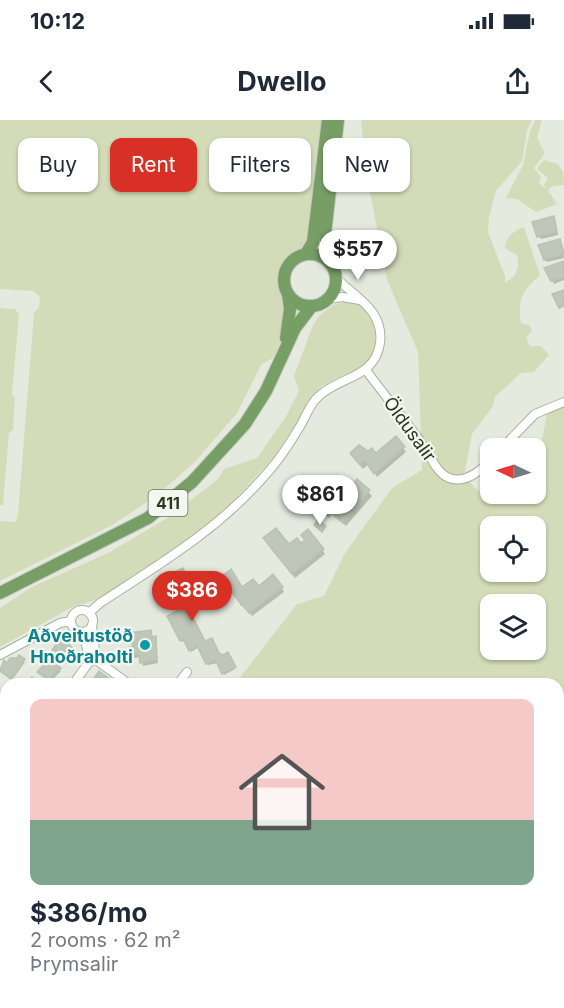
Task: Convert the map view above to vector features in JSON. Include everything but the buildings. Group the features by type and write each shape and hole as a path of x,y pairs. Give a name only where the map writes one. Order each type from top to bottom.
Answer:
{"main road":[{"name":"411","path":"283,352 288,323 285,273 293,260 306,254 313,242 328,120"},
{"path":"288,294 298,304 311,307 329,299 335,290 337,279 328,260 325,234 339,120"},
{"path":"306,254 314,254 328,260"},
{"name":"411","path":"0,593 148,518 183,490 209,466 245,424 266,391 283,352 311,307"}],"street":[{"path":"89,614 100,603 202,536 268,473 317,397 330,387 353,379 366,370 375,359 381,341 376,316 364,301 337,279"},
{"path":"329,299 351,298 364,301"},
{"name":"Öldusalir","path":"366,370 398,409 447,477 456,479 470,477 480,469"},
{"path":"512,438 535,414 564,402"},
{"path":"78,678 93,661 93,619 83,611 76,612 71,621 73,628 83,632 93,661 120,678"},
{"path":"0,655 60,623 71,621"},
{"path":"83,632 92,626"},
{"path":"182,678 187,672"}],"green space":[{"path":"0,120 326,120 312,236 303,252 288,262 280,280 285,309 283,336 273,358 261,365 237,413 194,463 156,496 114,524 0,581 0,521 16,522 18,514 34,313 39,307 40,297 33,291 0,289"},
{"path":"361,120 532,120 527,131 522,161 496,191 489,217 488,232 505,276 505,283 518,268 517,255 505,248 508,238 524,227 540,275 523,296 520,308 521,323 529,325 532,331 526,338 530,346 541,346 549,355 534,372 521,373 495,397 492,408 472,434 464,476 480,493 480,504 546,504 546,438 542,438 547,414 564,407 564,678 240,678 297,604 324,596 345,553 392,488 422,470 418,352 387,280 370,192 410,192 410,138 363,138"},
{"path":"535,120 542,120 537,138 545,153 534,168 541,177 539,183 548,190 557,204 536,212 517,199 506,198 523,165 530,131"},
{"path":"544,160 558,164 563,172 564,185 552,186 548,190 544,185 548,178 537,169"},
{"path":"350,300 369,313 374,327 375,341 368,361 352,372 321,387 274,457 220,516 148,568 93,601 74,606 0,647 0,608 30,588 110,552 169,517 218,479 224,469 257,458 285,418 299,391 294,376 313,325 320,315 333,305"},
{"path":"0,308 15,309 19,314 12,394 15,398 13,430 9,433 3,505 0,505"}],"place":[{"name":"Aðveitustöð Hnoðraholti","path":"145,645"}]}
